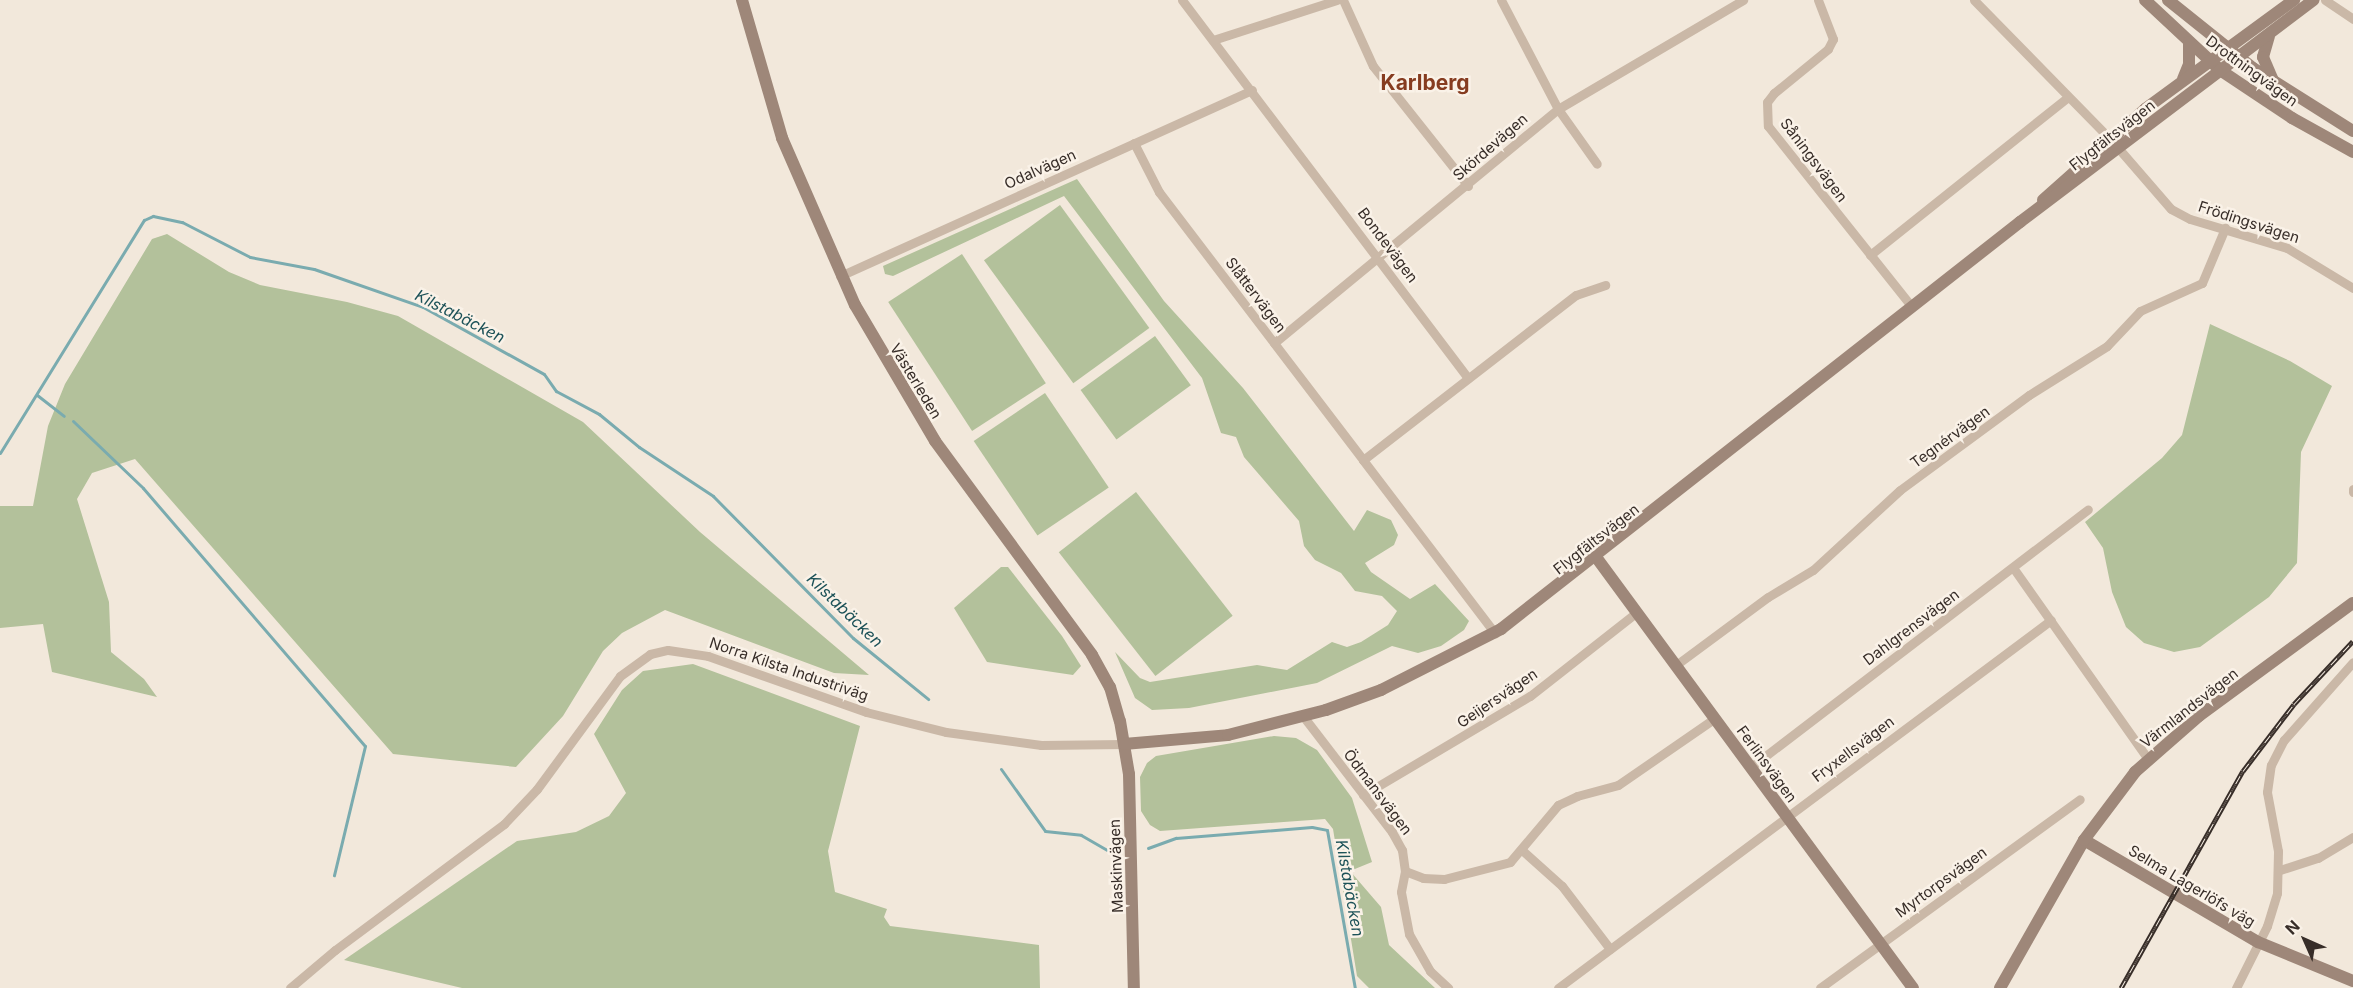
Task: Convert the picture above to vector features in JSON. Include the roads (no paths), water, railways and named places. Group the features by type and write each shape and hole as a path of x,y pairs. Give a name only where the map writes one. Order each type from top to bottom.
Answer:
{"street":[{"name":"Västerleden","path":"742,0 782,138 840,276 935,441 1102,671 1115,702 1124,744"},
{"name":"Bondevägen","path":"1182,0 1468,378"},
{"path":"1213,40 1337,0"},
{"path":"1343,0 1373,66 1468,186"},
{"path":"1501,0 1558,109 1597,164"},
{"name":"Skördevägen","path":"1274,343 1468,186 1558,109 1743,0"},
{"name":"Såningsvägen","path":"1818,0 1833,39 1828,49 1773,93 1765,114 1770,128 1912,308"},
{"path":"1974,0 2119,149"},
{"name":"Drottningvägen","path":"2145,0 2220,70 2292,118 2353,152"},
{"name":"Drottningvägen","path":"2168,0 2238,58 2353,131"},
{"name":"Flygfältsvägen","path":"2020,222 2109,138 2209,61 2294,0"},
{"name":"Flygfältsvägen","path":"1124,744 1228,735 1303,716 1381,690 1495,633 1596,558 2020,222 2314,0"},
{"path":"2325,0 2353,20"},
{"path":"2270,34 2263,57 2274,82"},
{"path":"2181,82 2189,64 2189,42"},
{"name":"Odalvägen","path":"840,276 1252,90"},
{"path":"1870,255 2068,97"},
{"name":"Slåttervägen","path":"1134,143 1159,192 1495,633"},
{"name":"Frödingsvägen","path":"2119,149 2171,209 2190,219 2287,248 2353,288"},
{"name":"Tegnérvägen","path":"1676,665 1768,597 1813,570 1900,490 2039,388 2107,346 2140,311 2202,283 2225,228"},
{"path":"1363,460 1576,295 1605,285"},
{"name":"Dahlgrensvägen","path":"1751,767 2014,569 2088,509"},
{"name":"Ferlinsvägen","path":"1596,558 1913,988"},
{"path":"2014,569 2148,759"},
{"name":"Värmlandsvägen","path":"2000,988 2084,840 2111,799 2148,759 2353,603"},
{"name":"Geijersvägen","path":"1363,795 1530,696 1637,612"},
{"name":"Fryxellsvägen","path":"1558,988 2051,620"},
{"name":"Norra Kilsta Industriväg","path":"290,988 316,965 504,824 537,789 620,676 650,654 678,650 708,656 884,718 946,732 1030,744 1124,744"},
{"path":"2236,988 2273,910 2280,870 2267,792 2271,765 2284,740 2353,663"},
{"name":"Ödmansvägen","path":"1303,716 1392,831 1402,850 1405,871 1401,892 1409,934 1430,970 1448,988"},
{"path":"1405,871 1423,878 1470,875 1510,862 1523,851 1558,805 1577,796 1618,785 1715,718"},
{"name":"Maskinvägen","path":"1124,744 1129,774 1134,988"},
{"name":"Myrtorpsvägen","path":"1820,988 2080,799"},
{"path":"2280,870 2318,858 2353,837"},
{"name":"Selma Lagerlöfs väg","path":"2084,840 2258,942 2353,981"},
{"path":"1523,851 1562,886 1610,949"}],"waterway":[{"name":"Kilstabäcken","path":"0,453 144,220 153,216 182,222 250,257 314,269 423,307 544,374 556,391 599,414 639,447 713,496 853,638 928,699"},
{"path":"37,395 64,416"},
{"path":"73,421 143,488 365,746 334,875"},
{"name":"Kilstabäcken","path":"1001,769 1045,831 1081,835 1107,850"},
{"name":"Kilstabäcken","path":"1148,848 1176,838 1312,827 1327,830 1355,988"}],"railway":[{"path":"2121,988 2243,771 2294,704 2353,641"}],"district":[{"name":"Karlberg","path":"1425,83"}]}
